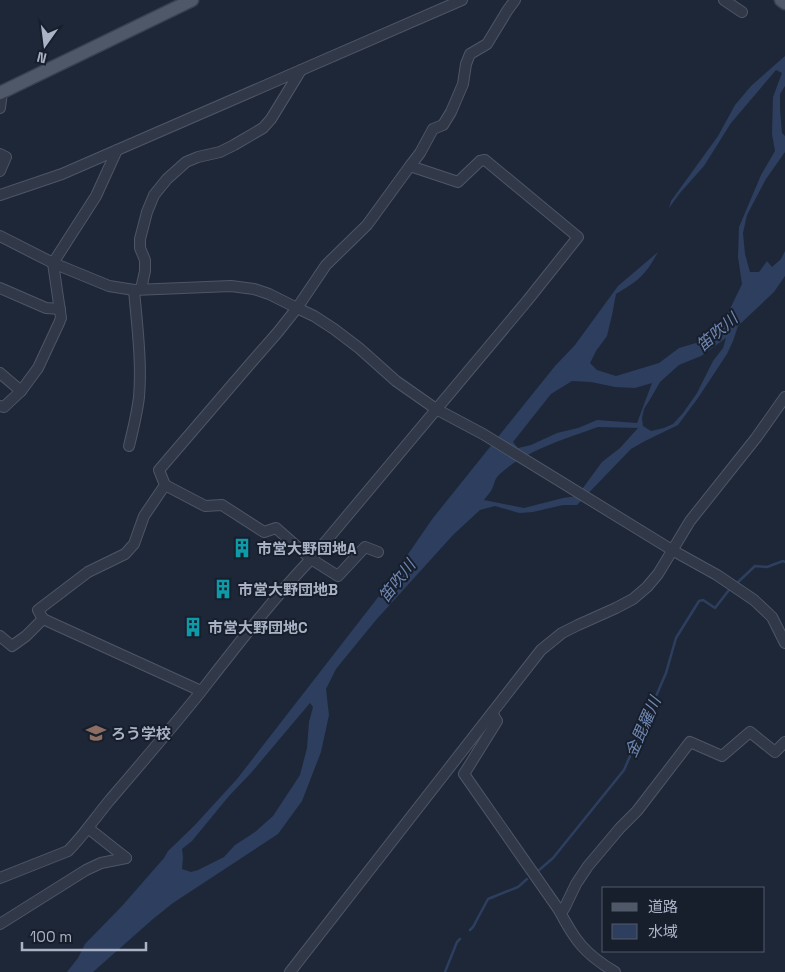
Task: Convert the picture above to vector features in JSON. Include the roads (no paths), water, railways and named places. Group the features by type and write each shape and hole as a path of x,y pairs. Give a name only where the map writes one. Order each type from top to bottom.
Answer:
{"main road":[{"path":"1,93 192,0"},
{"path":"781,0 785,3"}],"street":[{"path":"0,195 62,174 462,0"},
{"path":"378,552 365,547 338,576 311,559 276,528 264,532 222,505 205,506 165,485 159,470 298,308 326,265 367,225 420,153 433,129 443,125 463,84 466,64 470,54 487,44 506,11 515,0"},
{"path":"724,0 742,12"},
{"path":"129,446 139,395 138,289 145,271 145,260 140,248 140,239 147,212 154,195 166,179 186,162 220,152 263,128 271,119 301,70"},
{"path":"0,108 1,93"},
{"path":"0,406 4,407 21,391 38,368 59,323 61,318 53,263 96,196 117,150"},
{"path":"0,154 6,158 0,171"},
{"path":"0,878 68,851 153,751 261,616 427,422 578,237 485,160 480,161 458,182 410,166"},
{"path":"0,236 53,263 110,286 138,289 231,286 254,289 269,294 314,316 359,348 396,381 436,409 483,434 672,550 717,575 754,600 772,617 785,643"},
{"path":"0,288 46,308 60,309"},
{"path":"0,373 21,391"},
{"path":"290,972 532,661 545,646 562,633 633,599 647,587 690,521 756,438 785,397"},
{"path":"165,485 144,516 134,544 125,554 88,572 38,610 43,619 201,691"},
{"path":"0,636 12,646 26,636 43,619"},
{"path":"492,713 497,721 464,774 584,949 615,972"},
{"path":"559,910 564,909 576,884 588,866 637,811 690,742 722,756 750,732 775,752 785,742"},
{"path":"0,924 86,870 101,863 126,858 88,828"}],"water":[{"name":"笛吹川","path":"785,56 785,86 780,94 780,109 782,133 785,136 785,152 766,179 747,215 743,233 745,254 750,272 759,272 767,261 772,267 781,259 785,251 785,276 774,292 738,326 727,354 678,425 631,449 577,505 563,505 533,512 519,513 495,506 480,510 453,535 376,620 336,669 326,689 329,715 321,752 302,801 278,834 173,903 93,972 67,972 78,958 85,944 122,906 168,851 237,779 379,596 433,518 555,366 575,345 618,286 658,252 640,277 616,294 607,336 590,363 597,370 616,376 659,363 679,348 706,340 729,311 742,284 738,257 739,227 761,175 775,151 772,134 773,97 782,73 776,70 731,123 704,166 669,208 671,201 718,136 735,105 751,86","holes":["726,338 723,348 713,361 697,393 673,424 651,431 643,426 644,409 660,382 679,365 701,356","572,381 635,388 652,383 637,423 597,420 578,428 557,433 531,445 518,448 513,442 551,394","598,427 638,428 620,448 602,462 577,496 524,508 484,500 491,491 497,477 506,468 558,441","310,703 313,707 309,722 307,748 300,775 273,816 255,832 235,845 224,857 198,870 191,872 182,869 182,849 192,841 229,796"]}],"waterway":[{"name":"金毘羅川","path":"737,583 755,566 767,567 785,562"},
{"name":"金毘羅川","path":"538,871 553,858 624,770 666,673 676,638 699,601 703,600 715,608 729,590"},
{"name":"金毘羅川","path":"470,930 488,899 518,887 527,879"},
{"name":"金毘羅川","path":"445,972 460,939"}],"place":[{"name":"市営大野団地A","path":"242,548"},
{"name":"市営大野団地B","path":"223,589"},
{"name":"市営大野団地C","path":"193,627"},
{"name":"ろう学校","path":"96,733"}]}
